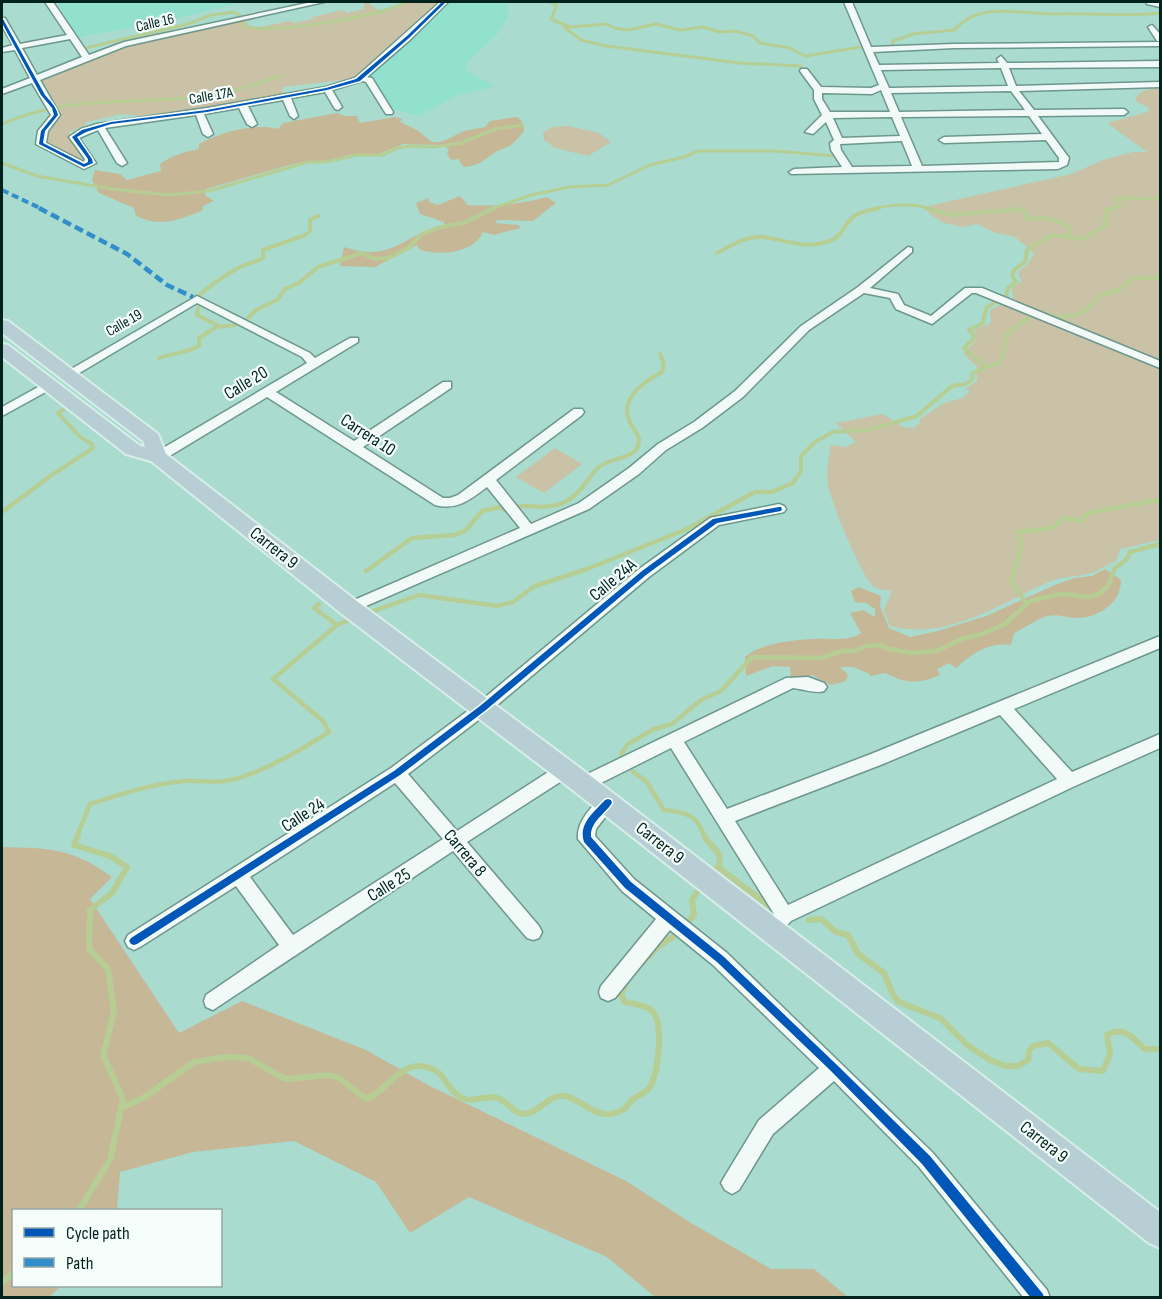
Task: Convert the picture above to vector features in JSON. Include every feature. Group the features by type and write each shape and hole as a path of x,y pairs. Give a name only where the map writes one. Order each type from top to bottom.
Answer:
{"highway":[{"name":"Carrera 9","path":"4,330 151,438 158,457"},
{"name":"Carrera 9","path":"2,349 133,450 158,457 350,608 707,880 778,922 1161,1232"}],"street":[{"path":"49,2 87,58"},
{"path":"275,2 283,9"},
{"name":"Calle 16","path":"2,92 87,58 147,38 320,2"},
{"path":"362,78 444,2"},
{"path":"848,2 918,168"},
{"path":"1150,2 1161,5"},
{"path":"2,20 36,77"},
{"path":"1152,27 1161,39"},
{"path":"2,50 73,36"},
{"path":"868,48 1161,44"},
{"path":"794,171 1058,166 1064,163 1064,158 1013,88 993,46"},
{"path":"875,68 1161,63"},
{"path":"1082,66 1098,92 1107,98"},
{"path":"804,71 818,90 818,99 839,141"},
{"name":"Calle 17A","path":"36,77 41,93 55,108 56,115 44,131 41,144 79,165 87,166 91,163 90,159 74,137 84,130 139,118 199,112 286,97 327,89 362,78"},
{"path":"362,78 369,80 389,112"},
{"path":"818,90 1161,85"},
{"path":"327,89 338,107"},
{"path":"286,97 294,116"},
{"path":"243,104 252,124"},
{"path":"810,132 826,115 1030,111 1124,112 1115,105"},
{"path":"199,112 208,134"},
{"path":"100,126 122,163"},
{"path":"944,140 1047,137"},
{"path":"849,171 836,150 835,143 907,138"},
{"path":"350,608 584,506 634,471 662,447 698,425 739,394 805,328 862,289 908,250"},
{"path":"862,289 894,296 900,307 932,321 969,290 978,290 1161,365"},
{"name":"Calle 19","path":"67,375 197,299 306,355 313,363"},
{"name":"Calle 20","path":"158,457 354,340"},
{"path":"2,412 49,385"},
{"path":"354,447 447,385"},
{"name":"Carrera 10","path":"268,392 440,502 451,503 463,498 489,480"},
{"path":"529,530 489,480 578,412"},
{"name":"Calle 24A","path":"483,708 644,573 715,521 779,509"},
{"path":"724,817 877,759 1161,642"},
{"name":"Calle 25","path":"213,1001 291,947 456,842 574,777 674,739 791,682 808,683 819,687"},
{"path":"1003,707 1069,781"},
{"name":"Calle 24","path":"134,941 397,772 483,708"},
{"path":"674,739 724,817 778,922 1069,781 1161,741"},
{"name":"Carrera 8","path":"397,772 532,932"},
{"path":"608,803 587,827 585,833 587,839 628,885 720,959 926,1160 1039,1298"},
{"path":"238,875 291,947"},
{"path":"608,992 668,918"},
{"path":"732,1183 766,1127 834,1068"}],"shaded area":[{"path":"56,2 242,2 162,22 79,37"},
{"path":"364,2 368,2 380,12 399,7 406,2 439,2 360,77 342,82 342,80 284,87 282,90 285,93 194,110 139,116 122,114 87,122 84,126 69,132 72,144 90,161 84,165 45,144 46,132 59,113 39,80 126,46 244,19 252,29 290,21 293,23 343,10 347,13 364,9"},
{"path":"444,2 505,2 509,13 497,35 465,64 467,71 495,86 456,96 419,116 397,110 389,112 364,76"},
{"path":"1160,88 1160,540 1120,549 1116,561 1095,572 1052,581 990,610 951,625 931,629 890,626 884,610 892,591 876,588 868,580 848,539 828,486 827,475 831,445 846,447 856,442 836,423 883,414 903,427 914,428 920,423 919,420 942,404 962,398 970,392 966,388 977,381 977,367 964,354 977,338 974,330 991,323 990,310 1013,299 1012,289 1022,280 1019,277 1019,271 1028,264 1034,253 1015,237 996,233 977,224 963,227 944,223 931,215 924,207 1071,174 1103,160 1133,152 1147,152 1107,123 1148,112 1149,108 1135,101 1137,97 1145,90"},
{"path":"337,113 357,116 360,123 395,117 402,119 400,122 417,130 432,142 441,142 464,131 485,127 490,121 517,117 522,121 524,131 509,146 478,164 464,167 458,159 451,160 447,154 449,149 442,145 403,144 377,155 352,154 330,160 293,164 206,189 205,195 214,201 203,206 202,211 161,222 136,216 134,208 99,193 92,180 95,170 120,174 127,180 161,171 160,164 165,161 179,154 199,149 199,144 227,132 259,127 278,129 283,123"},
{"path":"568,126 599,133 611,142 588,156 555,148 544,140 543,133 551,127"},
{"path":"460,196 468,205 508,204 547,197 556,203 533,221 497,220 495,223 518,225 521,228 494,235 483,232 479,239 464,249 435,253 419,249 417,245 375,267 340,266 344,247 360,251 385,250 444,225 444,222 420,214 416,203 429,198 429,202 438,205"},
{"path":"555,448 582,464 544,493 516,477"},
{"path":"1105,569 1121,580 1118,595 1102,611 1080,618 1056,615 1043,617 1014,633 1011,645 988,647 956,668 949,663 937,669 940,675 926,680 906,681 886,673 870,676 853,667 840,667 848,675 846,681 831,685 812,675 798,681 791,678 790,667 773,666 746,676 745,657 760,648 796,640 845,639 861,633 850,613 863,610 875,617 875,609 866,603 855,602 851,591 859,587 881,596 880,606 889,628 910,637 986,616 1055,585 1074,578 1092,576"},
{"path":"2,847 47,849 72,855 98,867 112,877 90,899 179,1033 242,1001 366,1050 428,1085 626,1181 691,1223 771,1269 814,1269 848,1297 655,1297 607,1257 469,1197 410,1233 376,1182 294,1141 193,1152 120,1172 117,1209 12,1209 12,1287 60,1287 49,1297 2,1297"}],"waterway":[{"path":"245,19 243,26 257,28 298,26 367,15 401,5 403,2"},
{"path":"550,2 557,5 551,19 570,27 607,24 614,28 628,30 656,24 680,30 703,27 720,32 735,31 753,36 760,43 790,48 805,56 868,46"},
{"path":"86,48 188,24 211,15 234,12 241,16"},
{"path":"888,47 892,46 893,41 913,34 954,30 965,21 989,12 1122,15 1160,13"},
{"path":"564,27 581,40 606,46 740,63 801,66"},
{"path":"2,124 24,115 71,105 214,95 280,76"},
{"path":"2,163 37,176 112,189 169,195 209,191 308,162 326,162 357,155 383,155 398,148 410,146 433,147 461,143 495,129 523,125"},
{"path":"491,209 531,195 570,187 608,185 650,165 684,157 698,151 775,151 835,156"},
{"path":"1108,209 1121,206 1115,199 1119,198 1160,199"},
{"path":"873,209 902,205 926,208"},
{"path":"248,318 256,310 277,300 285,289 299,283 318,267 362,253 375,259 388,258 408,248 422,234 441,227 464,223 494,208"},
{"path":"717,253 738,242 755,237 803,244 825,242 836,238 856,215 879,208"},
{"path":"926,208 931,209"},
{"path":"926,208 950,215 1023,209"},
{"path":"1068,237 1083,239 1107,225 1104,220 1108,217 1105,210 1114,208"},
{"path":"1023,209 1028,219 1050,219 1070,228 1068,237"},
{"path":"200,295 236,269 263,258 263,250 305,235 310,231 310,220 318,216"},
{"path":"986,367 964,348 975,337 969,330 983,323 986,308 1006,296 1008,288 1016,282 1012,275 1014,270 1025,262 1027,250 1052,235 1068,237"},
{"path":"1046,315 1063,317 1077,315 1089,308 1099,296 1117,291 1134,278 1160,278"},
{"path":"198,308 197,315 217,325"},
{"path":"986,367 1000,363 1008,333 1035,313"},
{"path":"159,358 199,346 199,338 216,327 236,325"},
{"path":"587,481 601,465 627,456 636,450 639,438 629,420 628,404 642,385 662,372 664,364 660,354"},
{"path":"794,481 801,471 801,456 815,442 833,432 868,430 917,416 952,386 966,384 972,379 973,373 986,367"},
{"path":"43,481 93,448 92,444 80,437 58,413 63,410"},
{"path":"2,512 45,480"},
{"path":"366,571 412,538 455,535 466,530 482,511 501,507 504,510 522,506 554,506 575,495 588,480"},
{"path":"365,614 419,595 497,606 513,602 535,586 587,569 687,529 755,492 772,492 795,480"},
{"path":"1026,603 1011,580 1022,543 1017,532 1052,528 1064,518 1082,521 1088,513 1160,500"},
{"path":"624,760 621,754 628,744 654,729 672,724 701,700 721,691 752,657 821,658 842,651 855,651 866,646 880,645 888,649 913,653 937,651 961,639 982,634 1005,624 1030,601 1061,594 1088,597 1099,594 1108,586 1115,568 1126,560 1130,552 1160,544"},
{"path":"319,604 314,608 337,625"},
{"path":"337,625 354,618"},
{"path":"77,836 90,804 160,784 184,781 220,782 238,778 279,761 329,732 323,721 273,679 337,625"},
{"path":"632,771 646,781 664,810 690,816 698,823 704,836"},
{"path":"78,835 74,845 110,856 127,867 112,893 90,910 89,949 108,969 114,1012 103,1055 123,1099 121,1108"},
{"path":"704,835 720,857 719,865 711,875"},
{"path":"718,867 772,908"},
{"path":"685,925 694,915 692,900 701,886"},
{"path":"809,920 821,919 836,932 848,935 858,954 884,973 893,995 899,1002 940,1018 967,1045 990,1060 1005,1066 1018,1066 1028,1060 1029,1051 1033,1046 1048,1043 1079,1069 1103,1071 1110,1054 1107,1035 1119,1031 1128,1034 1145,1049 1160,1049"},
{"path":"642,963 659,946 677,934"},
{"path":"121,1108 145,1097 194,1062 227,1057 248,1058 285,1079 329,1075 339,1078 366,1099 380,1091 404,1070 419,1066 428,1067 441,1075 458,1096 473,1100 497,1098 524,1114 534,1111 559,1096 572,1098 599,1113 615,1113 625,1108 649,1088 654,1078 659,1047 658,1025 655,1016 648,1008 625,1002 621,995 626,983"},
{"path":"80,1209 110,1160 121,1108"},
{"path":"2,1282 12,1274"}],"marked path":[{"path":"2,190 127,254 167,285 184,295 193,297"}],"cycle path":[{"path":"2,20 43,95 55,111 56,115 43,131 41,144 84,166 91,163 90,159 74,137 84,131 111,123 207,111 327,89 358,80 444,2"},
{"path":"134,941 397,773 483,708 644,573 715,521 779,509"},
{"path":"608,803 589,824 587,839 628,885 720,959 926,1160 1039,1298"}]}
